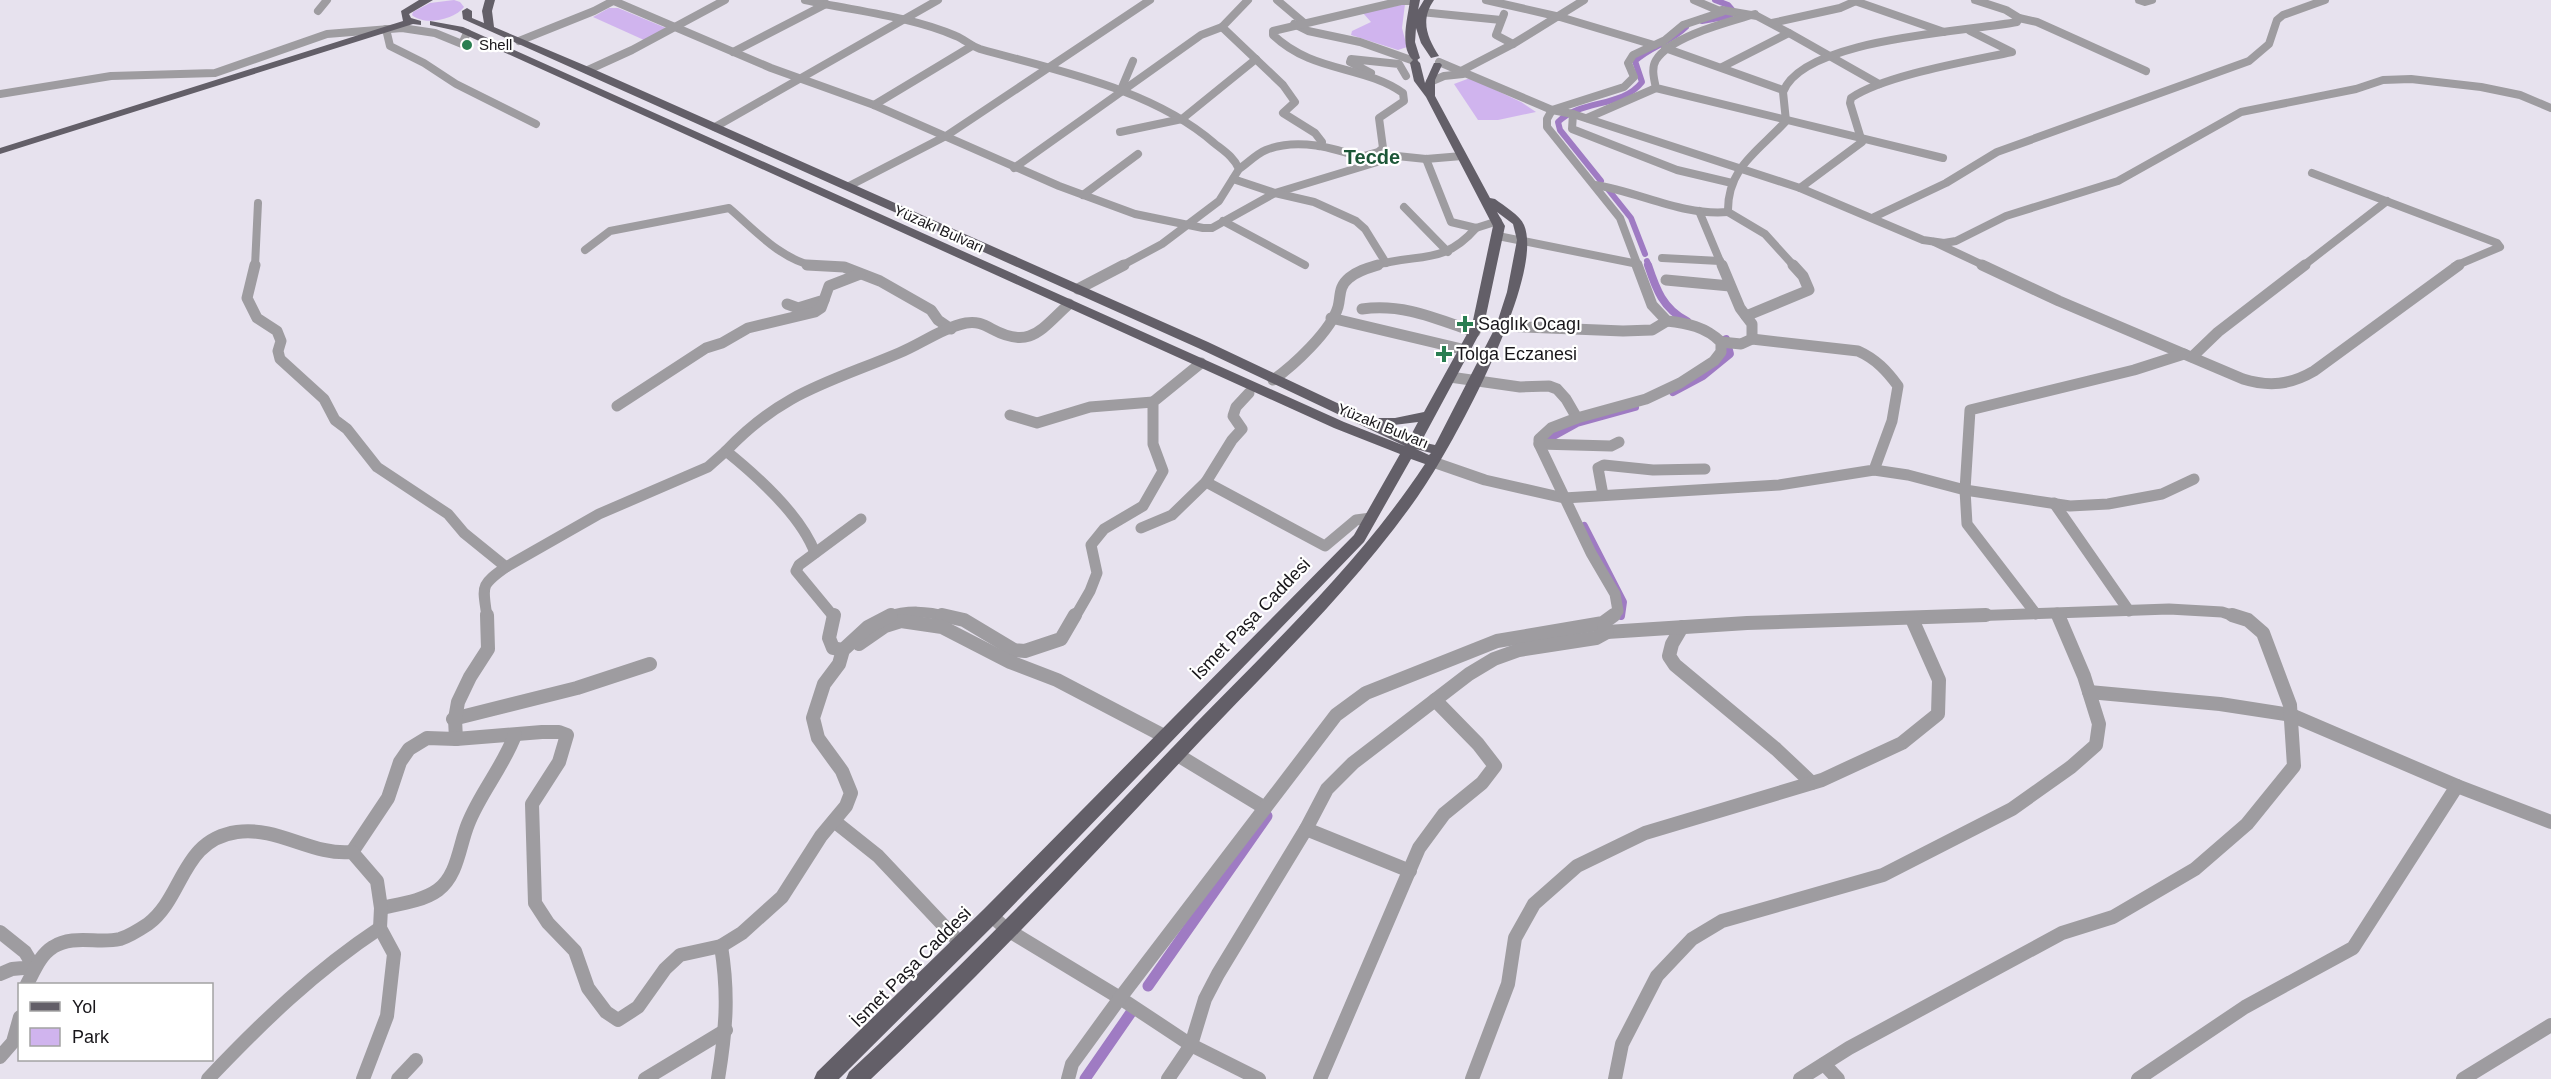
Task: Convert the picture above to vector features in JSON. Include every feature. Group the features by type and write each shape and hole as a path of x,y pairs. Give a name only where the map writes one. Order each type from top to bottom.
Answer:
{"main road":[{"path":"411,22 404,17 407,9 428,0"},
{"path":"490,0 487,11 490,29"},
{"path":"1429,0 1421,12 1423,39 1437,61 1430,89 1462,156 1486,198 1498,228"},
{"path":"400,1 407,9"},
{"path":"1415,1 1410,42 1421,85 1430,89"},
{"path":"0,151 386,29 411,22 433,23 455,17 469,4"},
{"name":"Yüzakı Bulvarı","path":"469,4 466,17 469,20 588,70 1203,345 1367,423 1411,449"},
{"name":"Yüzakı Bulvarı","path":"433,23 454,26 465,38 790,178 1379,441 1436,457"},
{"path":"1414,60 1422,55 1437,61"},
{"path":"790,178 808,168"},
{"path":"856,1079 903,1035 1083,853 1349,574 1379,538 1436,457 1502,326 1513,292 1523,240 1518,223 1486,198"},
{"name":"İsmet Paşa Caddesi","path":"824,1079 991,915 1359,538 1411,449 1476,329 1498,228"},
{"path":"1367,423 1395,422 1428,416"},
{"path":"1379,441 1397,474"}],"street":[{"path":"318,11 327,0"},
{"path":"519,41 594,11 614,0 771,69 801,77 874,105 1014,168 1083,195 1136,214 1208,229 1275,194 1378,162 1405,155 1426,159 1462,156"},
{"path":"588,70 725,0"},
{"path":"805,0 903,20 956,36 972,46 1049,66 1156,105 1205,134 1210,141 1237,162 1239,169"},
{"path":"734,52 834,0"},
{"path":"715,127 938,0"},
{"path":"849,186 946,136 1150,0"},
{"path":"1014,168 1201,35 1222,27 1248,0"},
{"path":"1277,0 1303,22"},
{"path":"1486,0 1511,3 1660,46 1783,90"},
{"path":"1430,89 1451,75 1466,73 1560,17 1584,0"},
{"path":"1694,0 1730,10 1749,11 1879,84"},
{"path":"1772,22 1840,8 1855,0 1945,32"},
{"path":"1975,0 2006,10 2019,18 2037,22 2146,71"},
{"path":"2139,0 2145,2 2152,0"},
{"path":"1874,217 1946,183 1997,152 2249,61 2269,45 2278,29 2277,20 2283,15 2325,0"},
{"path":"1393,85 1332,68 1298,53 1279,42 1273,35 1273,31 1294,24 1401,1 1415,1"},
{"path":"1511,3 1501,20 1496,35 1513,44"},
{"path":"1656,88 1653,75 1655,62 1660,55 1660,46 1665,40 1683,25 1730,10"},
{"path":"1667,321 1652,305 1620,218 1547,127 1547,118 1617,90 1631,82 1634,77 1628,63 1633,55 1749,11"},
{"path":"1421,12 1501,20"},
{"path":"1728,212 1728,191 1732,183 1742,167 1786,121 1783,90 1792,76 1803,67 1829,56 1881,43 1945,32 2002,26 2017,22 2019,18"},
{"path":"1294,24 1308,31 1360,42 1414,60"},
{"path":"1222,27 1234,44 1256,59 1283,84 1294,102 1283,112 1290,120 1318,134 1322,142 1319,146"},
{"path":"0,94 111,76 215,73 327,34 402,28 465,38"},
{"path":"386,29 390,46 424,63 456,84 536,124"},
{"path":"1863,140 1851,105 1851,98 1865,88 2012,52 1970,31"},
{"path":"1722,67 1789,33"},
{"path":"874,105 972,46"},
{"path":"1120,132 1182,119 1256,59"},
{"path":"1360,157 1378,152 1383,148 1379,117 1404,101 1402,93 1393,85 1350,62 1351,59 1399,64 1406,76"},
{"path":"1120,92 1133,61"},
{"path":"1437,61 1565,112 1742,167 1874,217 2059,301 2258,384 2280,385 2299,381 2453,267 2500,247 2497,243 2312,173"},
{"path":"1934,243 1956,241 2006,216 2118,181 2206,134 2241,112 2356,89 2383,80 2411,79 2481,87 2520,95 2551,108"},
{"path":"1587,118 1656,88 1943,158"},
{"path":"1565,112 1572,129 1581,134 1677,171 1732,183"},
{"path":"1800,188 1846,156 1863,140"},
{"path":"1078,289 1162,244 1219,201 1239,169 1264,150 1296,143 1319,146 1378,162"},
{"path":"1083,195 1138,154"},
{"path":"1426,159 1451,222 1476,228 1498,228 1523,240 1638,264"},
{"path":"1233,179 1275,194 1314,202 1356,221 1365,229 1386,263"},
{"path":"1595,185 1613,187 1699,212 1719,214 1728,212 1765,234 1803,276 1809,290 1746,316"},
{"path":"2036,614 1967,524 1965,490 1970,410 2188,356 2387,201"},
{"path":"258,203 257,257 247,298 257,318 277,332 281,340 278,351 280,359 324,399 335,420 347,429 376,468 448,514 464,533 506,567"},
{"path":"1404,207 1448,252"},
{"path":"585,250 610,231 729,208 784,256 799,263 819,267 844,267 896,289 932,310 938,320 951,329"},
{"path":"1699,212 1730,286 1752,324 1752,339"},
{"path":"1223,221 1305,265"},
{"path":"1273,380 1296,364 1338,308 1336,296 1339,288 1364,269 1448,252 1476,228"},
{"path":"1662,258 1720,261"},
{"path":"617,406 706,348 722,343 748,328 815,312 821,308 829,286 861,274"},
{"path":"1666,280 1730,286"},
{"path":"787,304 798,308 824,300"},
{"path":"456,739 453,719 469,677 488,648 486,602 482,593 488,580 506,567 599,514 708,467 739,435 782,402 816,383 899,353 951,329 975,322 1015,339 1023,339 1030,336 1069,304"},
{"path":"1362,309 1377,306 1412,310 1476,329 1502,326 1652,330 1667,321 1685,323 1712,333 1726,343 1741,344 1752,339 1813,348 1858,351 1872,357 1882,365 1898,386 1892,421 1874,470"},
{"path":"1331,318 1466,350"},
{"path":"1168,1079 1191,1045 1205,999 1218,974 1306,829 1327,789 1379,742 1494,659 1519,650 1596,638 1618,611 1615,594 1564,498 1539,444 1539,439 1551,428 1577,418 1646,399 1680,383 1714,361 1726,343"},
{"path":"1010,415 1037,423 1090,407 1153,402 1201,363"},
{"path":"1450,377 1520,387 1549,386 1557,389 1577,418"},
{"path":"1159,530 1206,482 1232,440 1242,429 1233,416 1236,407 1249,393"},
{"path":"352,852 388,798 400,762 409,749 427,738 456,739 559,732 567,735 567,747 537,792 532,804 535,903 548,923 575,951 588,988 606,1012 618,1020 638,1007 665,969 680,955 721,946 742,933 782,897 846,806 850,793 842,771 819,738 813,718 824,684 841,657 868,627 884,617 906,611 929,612 964,620 1014,650 1025,651 1061,639 1090,591 1097,573 1091,545 1104,530 1143,506 1163,471 1154,453 1151,423 1153,402"},
{"path":"1539,444 1611,446 1619,442"},
{"path":"726,451 744,465 790,515 814,545 815,553"},
{"path":"1436,457 1485,480 1564,498 1779,485 1874,470 1908,475 1965,490 2070,506 2108,504 2162,494 2194,478"},
{"path":"1603,495 1598,468 1604,465 1653,470 1705,469"},
{"path":"1206,482 1324,546 1338,538 1354,519 1371,518"},
{"path":"2054,504 2129,611"},
{"path":"1141,528 1172,515"},
{"path":"841,657 829,638 834,615 796,571 799,565 861,519"},
{"path":"1068,1079 1072,1064 1120,998 1336,715 1366,693 1497,641 1605,627 1682,627 2169,609 2222,612 2248,620 2263,633 2290,705 2294,766 2247,825 2194,869 2113,917 2062,933 1849,1048 1800,1079"},
{"path":"1615,1079 1622,1044 1657,976 1692,939 1722,921 1883,875 2012,809 2071,767 2096,745 2099,724 2089,692 2057,613"},
{"path":"1472,1079 1508,984 1515,938 1534,904 1577,866 1645,833 1812,783 1902,743 1938,714 1939,680 1911,619"},
{"path":"841,657 894,623 908,622 942,627 1010,662 1057,680 1164,736"},
{"path":"1682,627 1672,644 1669,656 1675,665 1776,749 1812,783"},
{"path":"453,719 560,694 613,678 650,663"},
{"path":"2089,692 2220,704 2291,716 2457,786 2551,822"},
{"path":"1320,1079 1419,848 1436,823 1453,805 1488,779 1495,766 1478,744 1435,700"},
{"path":"381,908 414,900 438,890 454,870 468,823 507,756 514,735"},
{"path":"1176,754 1265,808"},
{"path":"2138,1079 2245,1007 2353,948 2457,786"},
{"path":"834,821 878,856 961,944"},
{"path":"1306,829 1410,872"},
{"path":"27,983 34,967 61,942 76,938 116,940 137,932 155,917 172,895 189,860 204,845 229,834 271,834 312,846 322,852 333,854 352,852"},
{"path":"352,852 377,881 381,908 380,928 394,954 387,1016 363,1079"},
{"path":"991,915 1006,929 1120,998 1191,1045 1259,1079"},
{"path":"208,1079 293,992 357,942 380,928"},
{"path":"0,932 25,952 34,967"},
{"path":"718,1079 726,1030 728,982 721,946"},
{"path":"0,974 12,969 34,967"},
{"path":"0,1057 13,1042 18,1024"},
{"path":"2463,1079 2551,1025"},
{"path":"645,1079 726,1030"},
{"path":"398,1079 416,1060"},
{"path":"1824,1064 1838,1079"}],"green space":[{"path":"454,0 460,2 464,7 446,18 431,21 412,15 413,12 430,3"},
{"path":"1405,4 1402,28 1407,47 1398,50 1351,35 1352,31 1371,22 1363,13"},
{"path":"609,8 618,8 666,28 644,40 593,17"},
{"path":"1470,78 1521,102 1536,112 1498,120 1478,120 1454,84"}],"waterway":[{"path":"1702,21 1730,16 1734,12 1728,5 1715,0"},
{"path":"1601,181 1560,130 1558,122 1578,110 1613,100 1634,90 1642,82 1635,61 1686,27"},
{"path":"1607,188 1631,218 1645,254"},
{"path":"1647,261 1649,266"},
{"path":"1648,265 1666,304 1687,321"},
{"path":"1673,392 1703,376 1730,354 1726,339"},
{"path":"1548,439 1577,423 1635,407"},
{"path":"1584,526 1623,602 1621,616"},
{"path":"1148,986 1267,816"},
{"path":"1085,1079 1132,1011"}],"place":[{"name":"Shell","path":"467,45"},
{"name":"Saglık Ocagı","path":"1465,324"},
{"name":"Tolga Eczanesi","path":"1444,354"}],"district":[{"name":"Tecde","path":"1372,157"}]}
